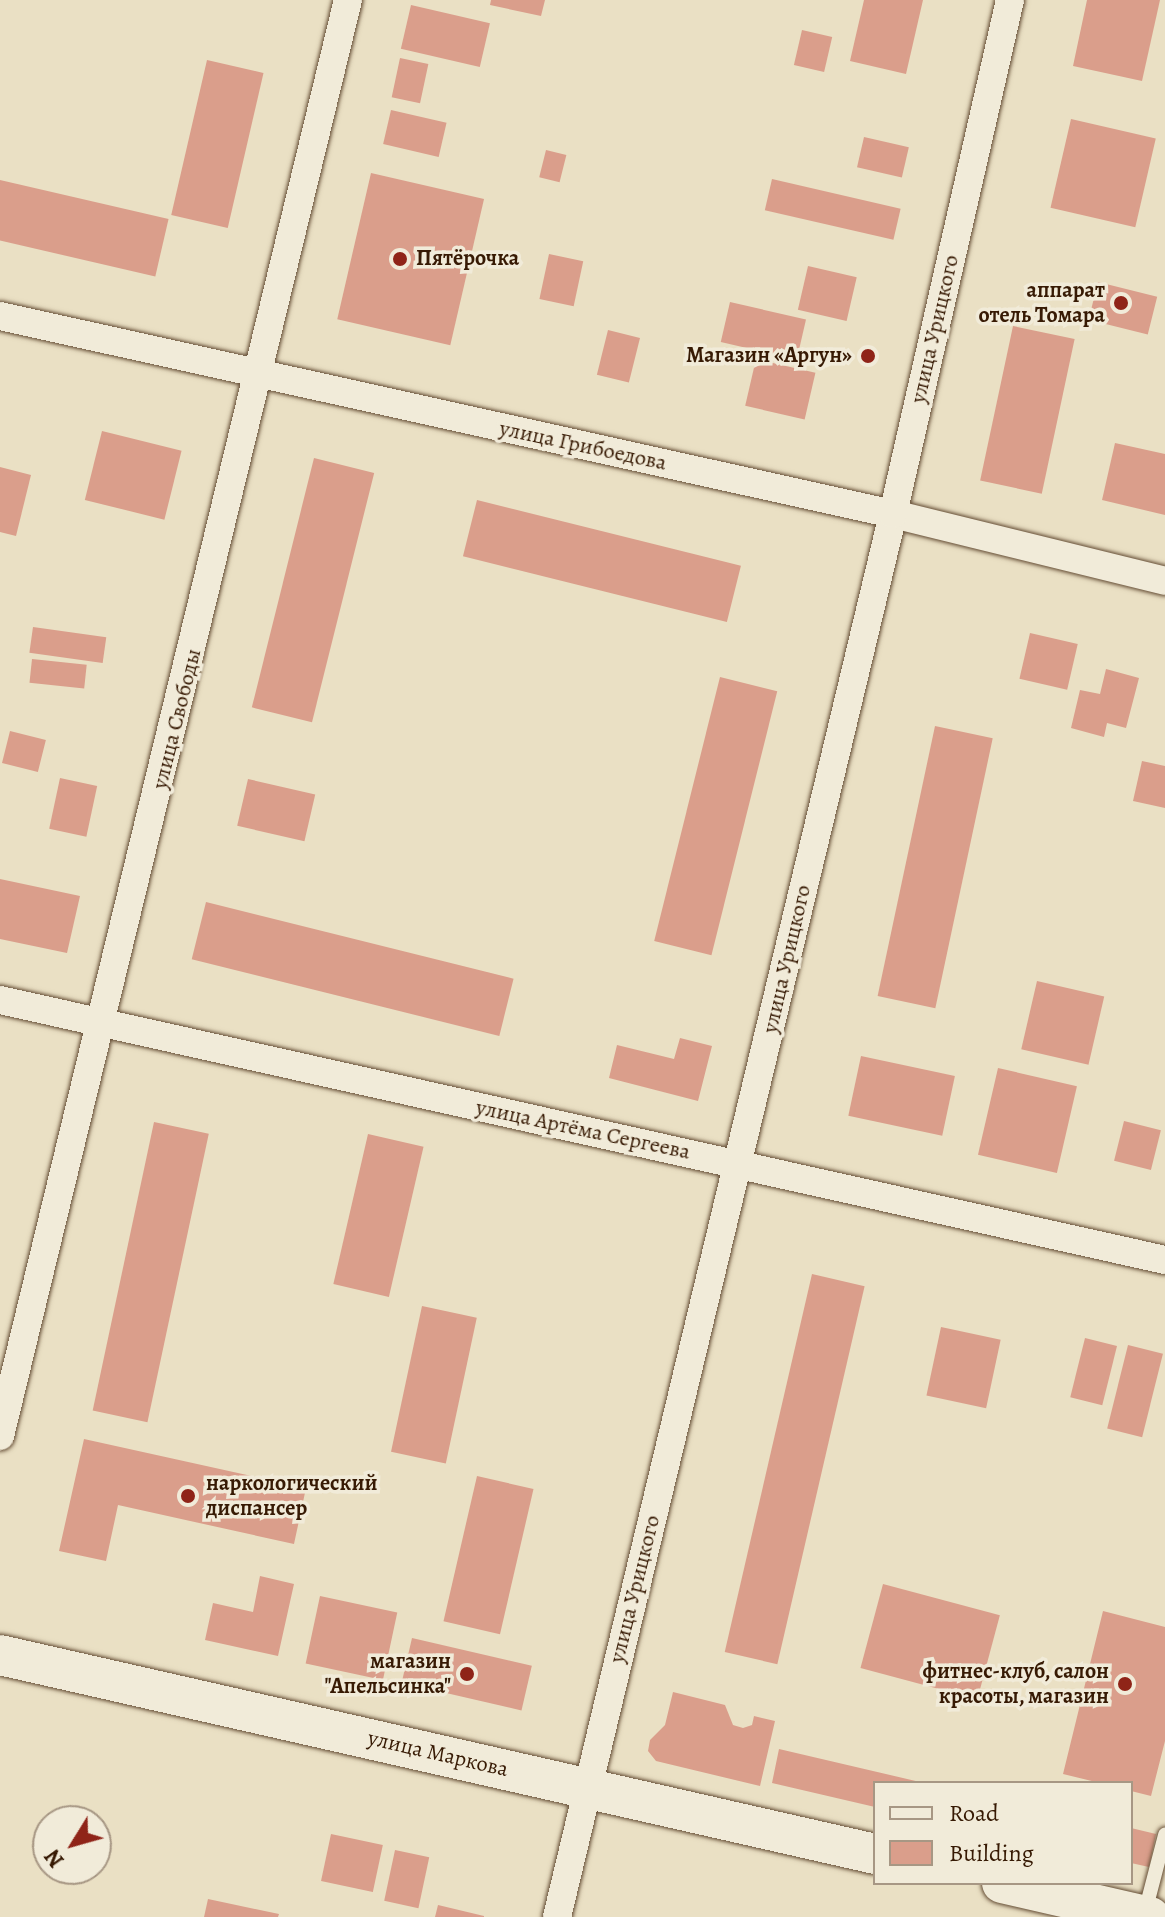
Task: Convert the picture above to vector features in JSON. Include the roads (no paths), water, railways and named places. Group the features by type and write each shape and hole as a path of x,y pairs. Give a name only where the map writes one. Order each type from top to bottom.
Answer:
{"street":[{"name":"улица Свободы","path":"0,1436 260,376 348,0"},
{"name":"улица Урицкого","path":"557,1917 893,514 1010,0"},
{"name":"улица Грибоедова","path":"0,316 893,514 1165,581"},
{"name":"улица Артёма Сергеева","path":"0,1000 102,1026 1165,1260"},
{"name":"улица Маркова","path":"0,1655 873,1854"},
{"path":"1010,1885 1145,1917"}],"lane":[{"path":"1145,1917 1165,1835"}],"place":[{"name":"Пятёрочка","path":"400,259"},
{"name":"аппарат отель Томара","path":"1121,303"},
{"name":"Магазин «Аргун»","path":"868,356"},
{"name":"наркологический диспансер","path":"188,1496"},
{"name":"магазин \"Апельсинка\"","path":"467,1674"},
{"name":"фитнес-клуб, салон красоты, магазин","path":"1125,1684"}]}
